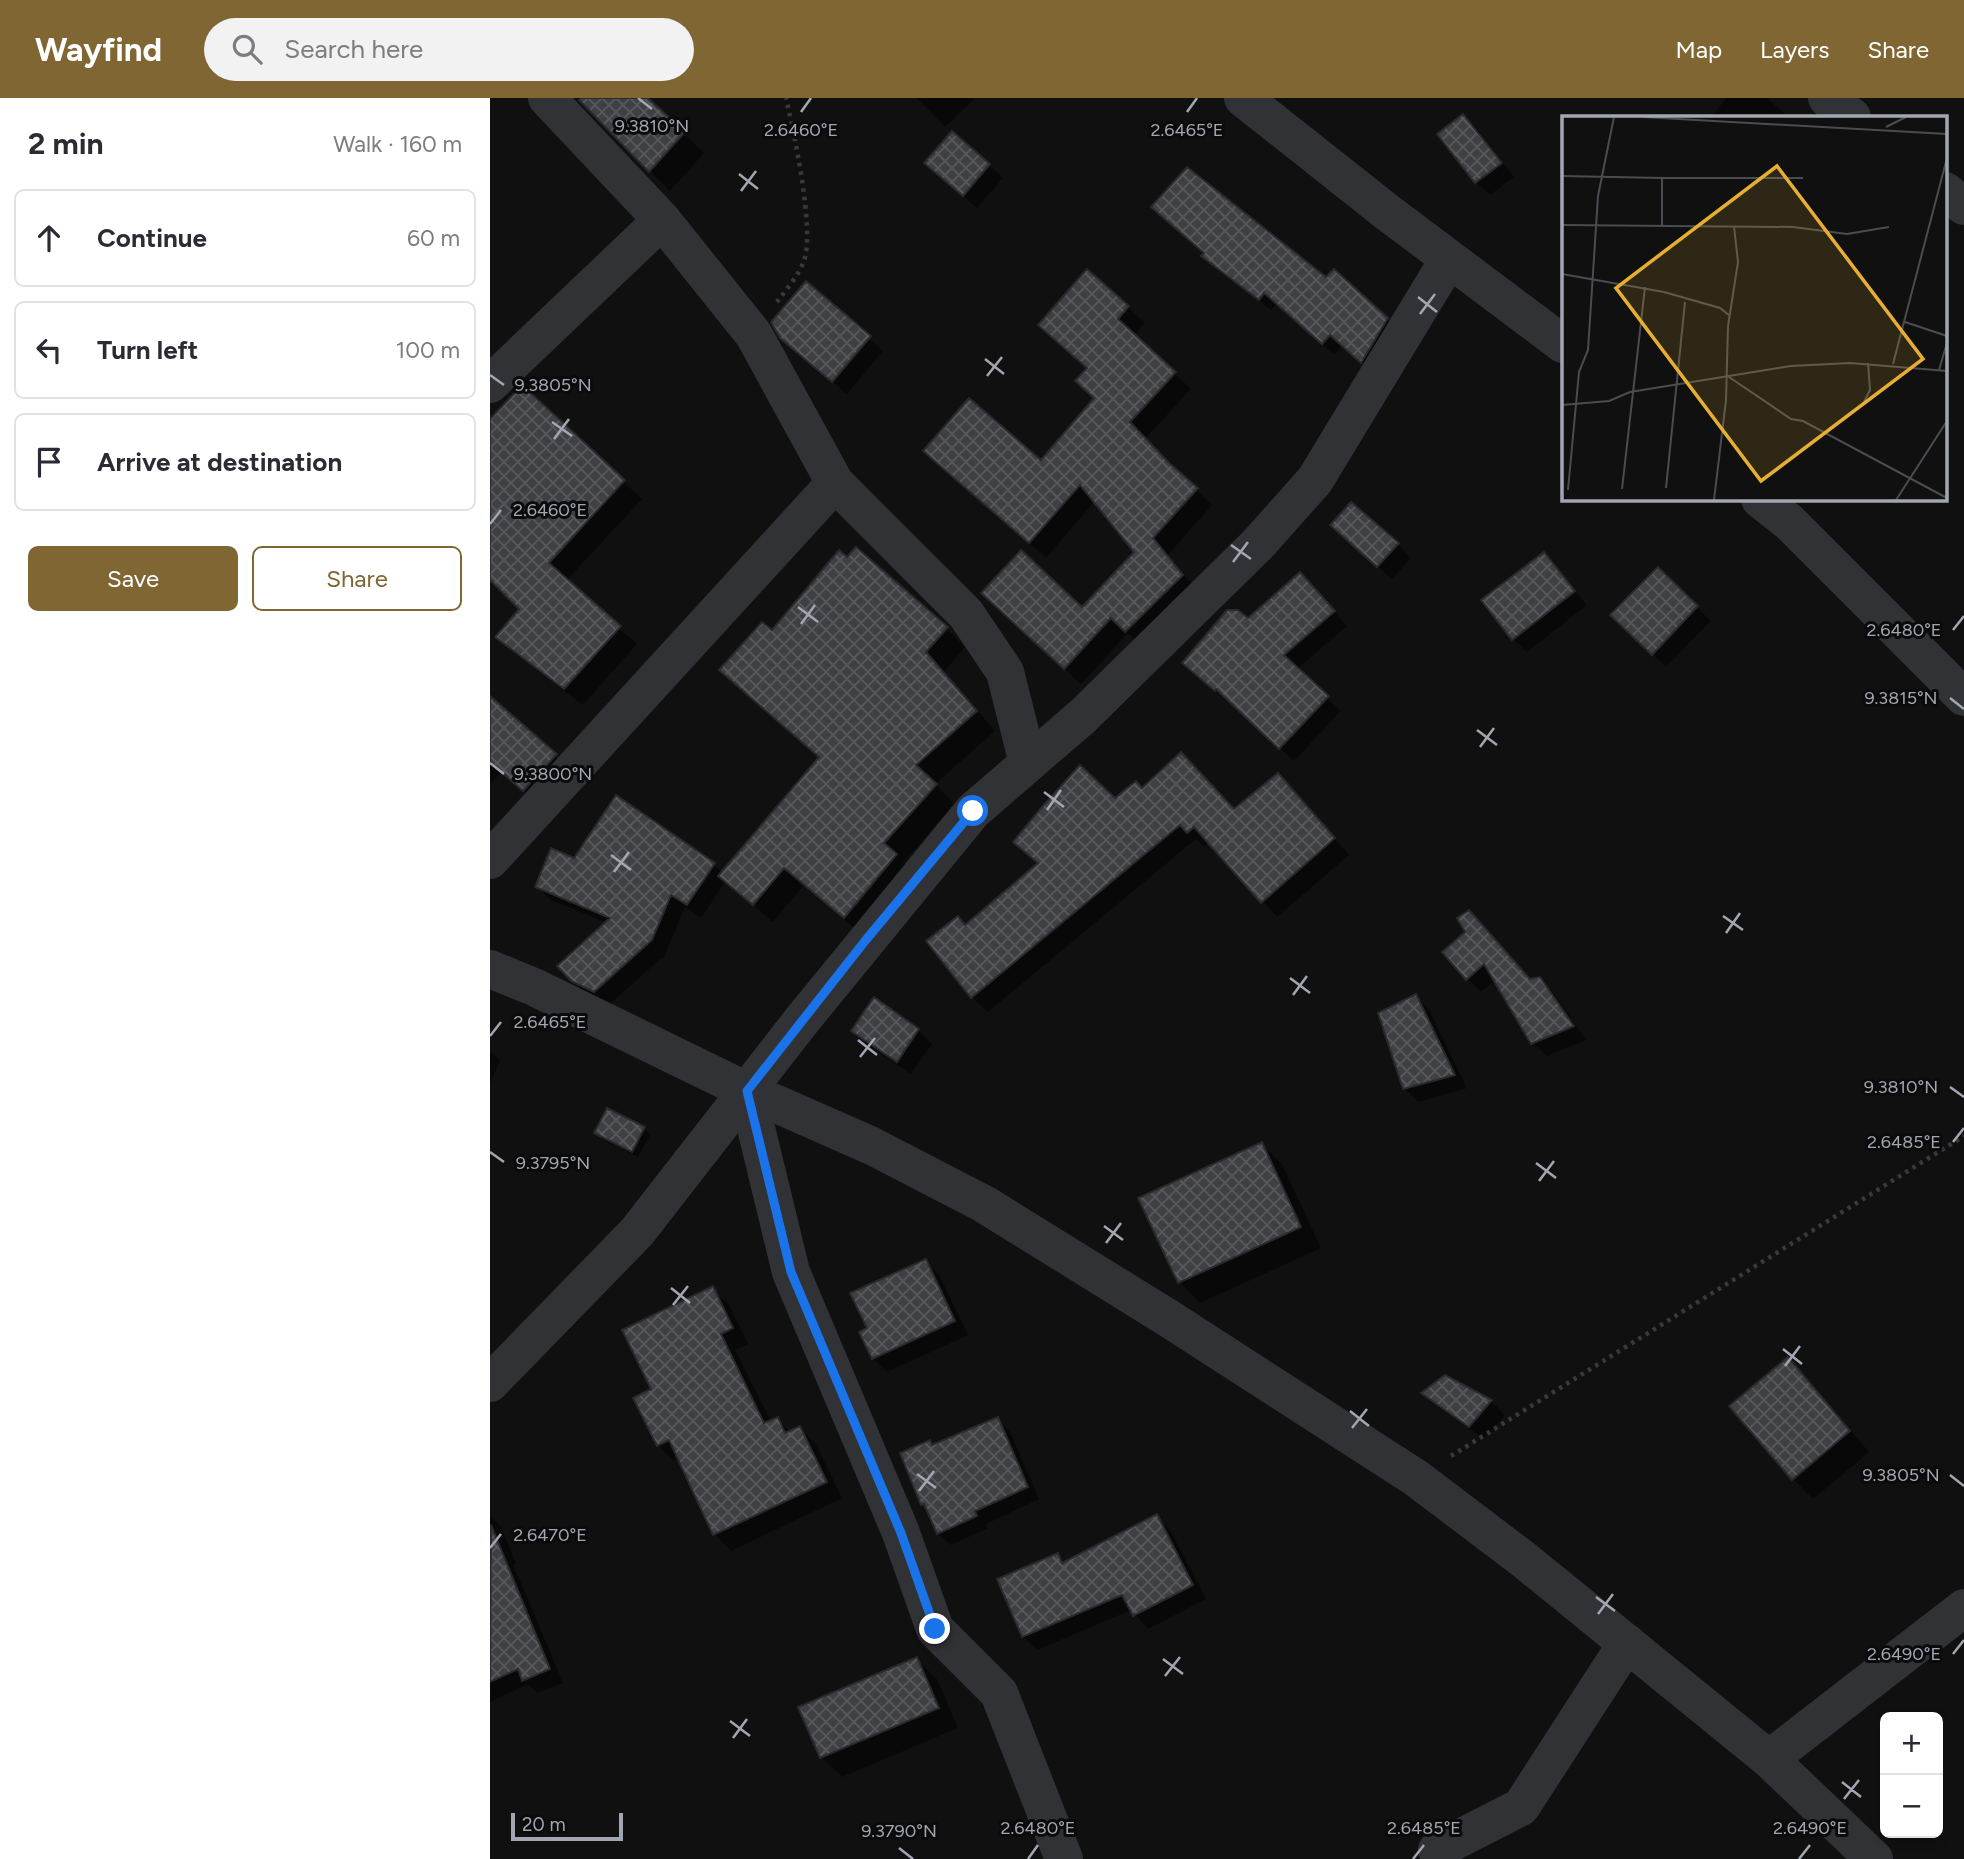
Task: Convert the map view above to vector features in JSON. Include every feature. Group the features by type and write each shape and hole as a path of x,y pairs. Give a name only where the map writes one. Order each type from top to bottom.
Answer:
{"street":[{"path":"547,98 662,220 754,335 835,483 966,614 1005,672 1028,763"},
{"path":"1242,98 1562,343"},
{"path":"1827,98 1851,116"},
{"path":"1946,192 1964,206"},
{"path":"490,384 662,220"},
{"path":"490,1383 637,1232 865,941 973,811 1083,716 1258,544 1315,480 1449,259"},
{"path":"490,860 835,483"},
{"path":"1761,500 1789,522 1964,697"},
{"path":"490,969 534,987 747,1091 872,1146 984,1204 1168,1318 1416,1478 1522,1559 1769,1759 1874,1859"},
{"path":"747,1091 791,1272 901,1533 935,1629 999,1693 1064,1859"},
{"path":"1769,1759 1964,1608"},
{"path":"1437,1850 1521,1808 1627,1643"}],"path":[{"path":"754,335 804,260 807,231 794,133 786,98"},
{"path":"1416,1478 1964,1136"}],"building":[{"path":"648,98 685,132 649,172 579,100"},
{"path":"1463,114 1502,163 1475,183 1437,134"},
{"path":"952,131 990,164 963,196 924,163"},
{"path":"1187,167 1326,277 1334,269 1388,318 1361,363 1330,335 1322,344 1264,293 1259,300 1201,256 1204,253 1151,207"},
{"path":"1087,269 1129,306 1118,319 1176,372 1130,422 1169,463 1198,488 1153,538 1183,575 1125,632 1111,618 1064,669 981,593 1021,550 1082,607 1134,552 1080,485 1029,543 923,451 969,398 1041,460 1094,398 1075,381 1087,368 1038,325"},
{"path":"806,281 871,336 832,382 780,338 771,322"},
{"path":"522,385 625,480 549,563 621,626 564,689 495,637 519,609 490,580 490,419"},
{"path":"1351,502 1399,543 1377,567 1330,525"},
{"path":"856,547 948,627 926,652 977,711 916,765 937,784 884,843 897,854 844,918 784,868 753,905 718,876 819,757 719,670 762,622 772,630 839,550 847,557"},
{"path":"1544,552 1575,591 1512,640 1481,600"},
{"path":"1658,567 1698,606 1652,655 1610,615"},
{"path":"1300,572 1335,611 1284,655 1329,696 1279,749 1216,689 1215,691 1182,663 1227,610 1238,610 1248,618"},
{"path":"490,696 557,754 523,791 490,762"},
{"path":"1181,752 1234,809 1278,773 1335,838 1261,903 1194,827 1187,833 1180,825 971,998 926,941 958,916 965,925 1038,863 1013,842 1080,765 1115,798 1136,781 1142,788"},
{"path":"616,795 715,863 687,905 671,895 652,940 594,992 571,981 557,966 610,918 535,887 551,848 574,858"},
{"path":"1469,910 1530,979 1540,977 1574,1026 1531,1044 1484,964 1466,980 1442,952 1465,932 1457,918"},
{"path":"1416,994 1455,1075 1403,1089 1378,1013"},
{"path":"874,997 919,1029 897,1062 851,1031"},
{"path":"607,1108 645,1127 632,1152 594,1133"},
{"path":"1262,1142 1301,1227 1178,1283 1138,1198"},
{"path":"926,1259 955,1321 872,1359 859,1332 867,1328 850,1293"},
{"path":"713,1286 733,1328 721,1334 764,1423 778,1417 785,1433 800,1426 827,1482 713,1535 669,1440 657,1446 633,1398 651,1389 622,1330"},
{"path":"1788,1357 1850,1431 1792,1480 1729,1406"},
{"path":"1445,1375 1492,1400 1469,1427 1421,1393"},
{"path":"998,1417 1028,1487 975,1511 977,1516 937,1534 924,1504 921,1505 900,1453 930,1440 932,1445"},
{"path":"1157,1514 1193,1585 1133,1616 1122,1595 1022,1637 997,1579 1058,1553 1062,1563"},
{"path":"491,1525 550,1669 522,1681 518,1669 490,1682"},
{"path":"917,1657 939,1708 820,1758 798,1707"}],"route":[{"path":"935,1629 901,1533 791,1272 747,1091 865,941 973,811"}]}
